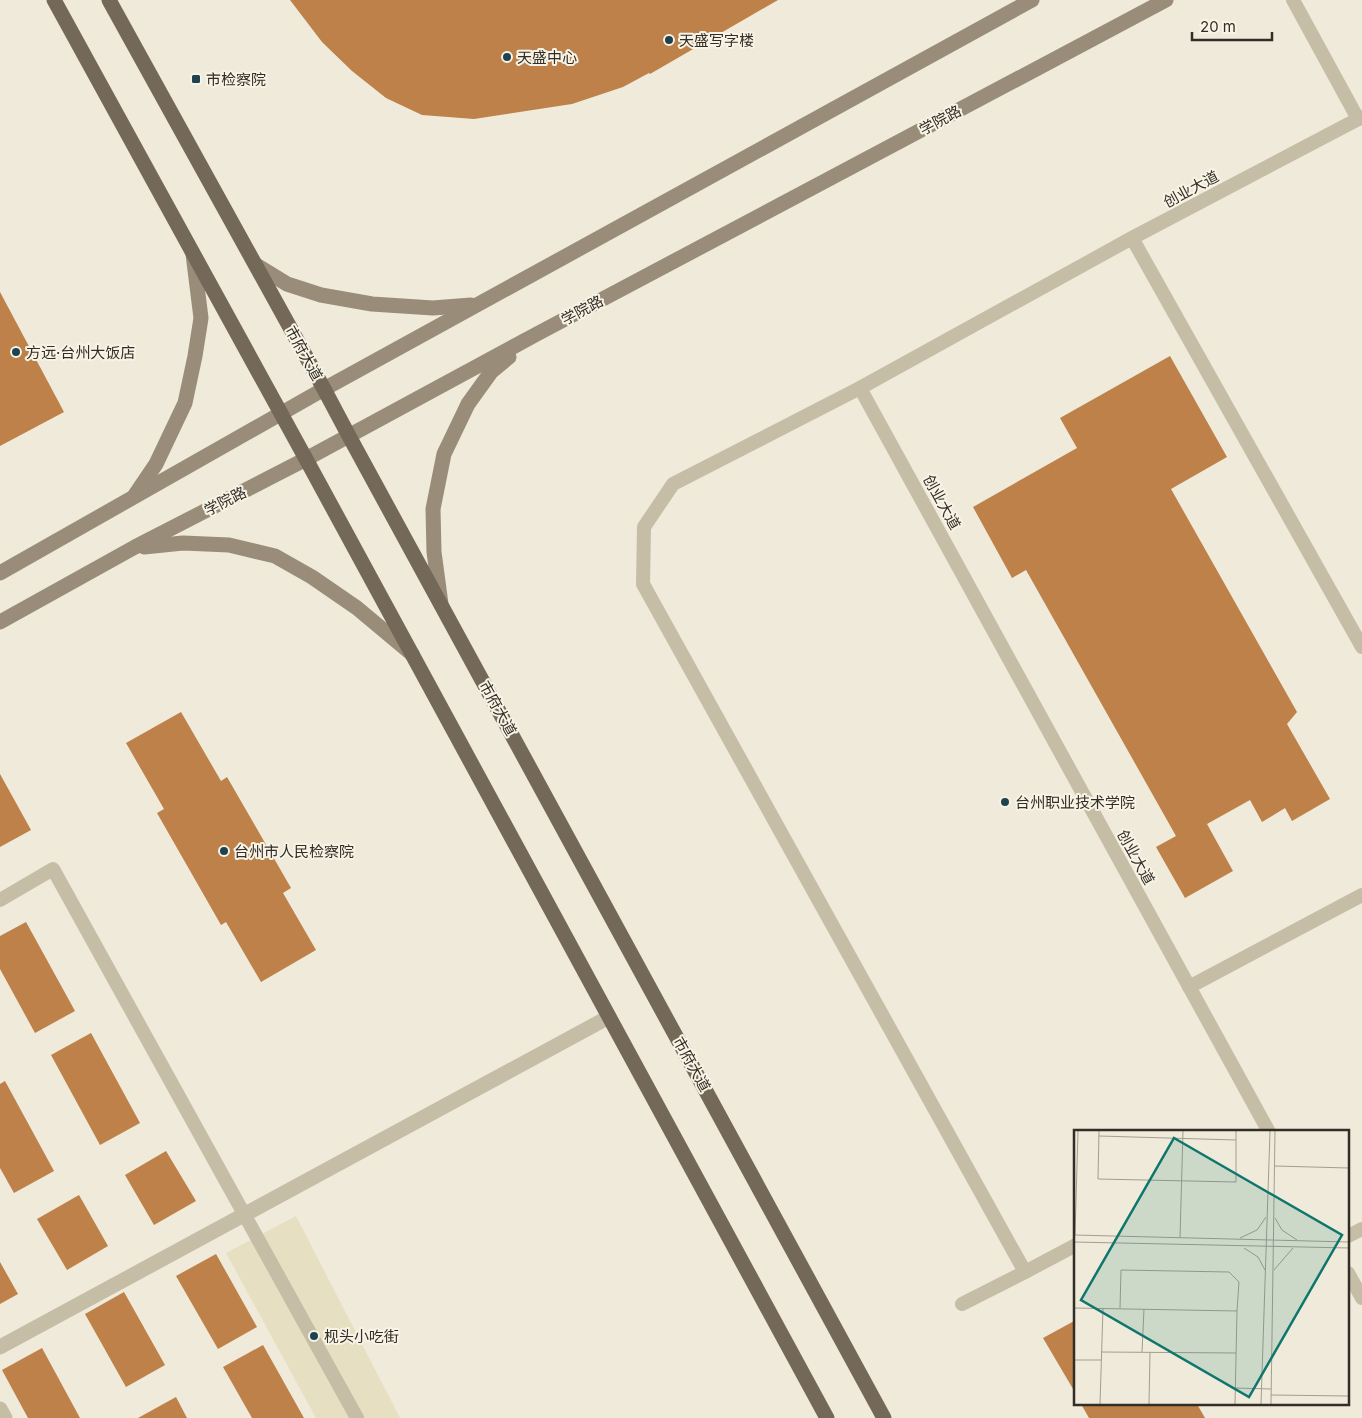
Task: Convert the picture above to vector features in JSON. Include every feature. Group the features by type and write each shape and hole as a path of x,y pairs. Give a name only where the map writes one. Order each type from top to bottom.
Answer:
{"main road":[{"path":"54,0 413,655 827,1418"},
{"name":"市府大道","path":"109,0 324,389 884,1418"},
{"path":"0,573 324,389 1032,0"},
{"name":"学院路","path":"0,622 135,548 306,459 535,335 1166,0"},
{"path":"132,499 156,464 186,403 201,318 193,252"},
{"path":"256,266 287,284 321,294 372,304 433,308 478,305"},
{"path":"441,604 434,552 433,509 444,454 468,404 491,372 535,335"},
{"path":"135,548 184,542 229,545 276,556 312,577 358,608 413,655"}],"street":[{"path":"0,1347 609,1017"},
{"path":"0,1409 5,1418"}],"lane":[{"path":"1293,0 1360,118"},
{"name":"创业大道","path":"1268,1130 860,388 1132,238 1360,118"},
{"path":"1132,238 1362,646"},
{"path":"860,388 673,484 644,527 643,584 1025,1272"},
{"path":"0,900 53,869 357,1418"},
{"path":"1189,987 1362,895"},
{"path":"1350,1235 1362,1229"},
{"path":"962,1304 1074,1246"},
{"path":"1350,1277 1362,1298"}],"shaded area":[{"name":"枧头小吃街","path":"296,1216 400,1418 316,1418 226,1253"}],"building":[{"name":"天盛中心","path":"290,0 778,0 650,74 623,87 572,104 474,119 422,115 386,98 352,71 322,42"},
{"name":"方远·台州大饭店","path":"0,292 64,412 0,446"},
{"path":"1170,356 1227,457 1171,489 1297,712 1287,724 1330,799 1292,821 1285,808 1262,822 1250,800 1207,824 1233,871 1185,898 1156,847 1176,836 1026,570 1012,578 973,507 1077,448 1060,418"},
{"name":"台州市人民检察院","path":"181,712 221,781 227,777 291,888 283,893 316,950 261,982 226,922 221,925 157,813 164,809 126,743"},
{"path":"0,774 31,830 0,847"},
{"path":"26,922 75,1011 35,1033 0,969 0,936"},
{"path":"91,1033 140,1123 100,1145 51,1055"},
{"path":"5,1081 54,1171 14,1193 0,1168 0,1084"},
{"path":"166,1151 196,1201 154,1225 125,1175"},
{"path":"79,1195 108,1246 67,1270 37,1219"},
{"path":"216,1254 257,1327 218,1349 176,1276"},
{"path":"0,1262 18,1294 0,1304"},
{"path":"124,1292 165,1365 126,1387 85,1314"},
{"path":"1074,1321 1074,1391 1043,1338"},
{"path":"263,1345 304,1418 252,1418 223,1367"},
{"path":"42,1348 80,1418 28,1418 2,1370"},
{"path":"176,1397 187,1418 138,1418"},
{"path":"1082,1406 1198,1406 1205,1418 1089,1418"}],"place":[{"name":"天盛写字楼","path":"669,40"},
{"name":"天盛中心","path":"507,57"},
{"name":"市检察院","path":"196,79"},
{"name":"方远·台州大饭店","path":"16,352"},
{"name":"台州职业技术学院","path":"1005,802"},
{"name":"台州市人民检察院","path":"224,851"},
{"name":"枧头小吃街","path":"314,1336"}]}
